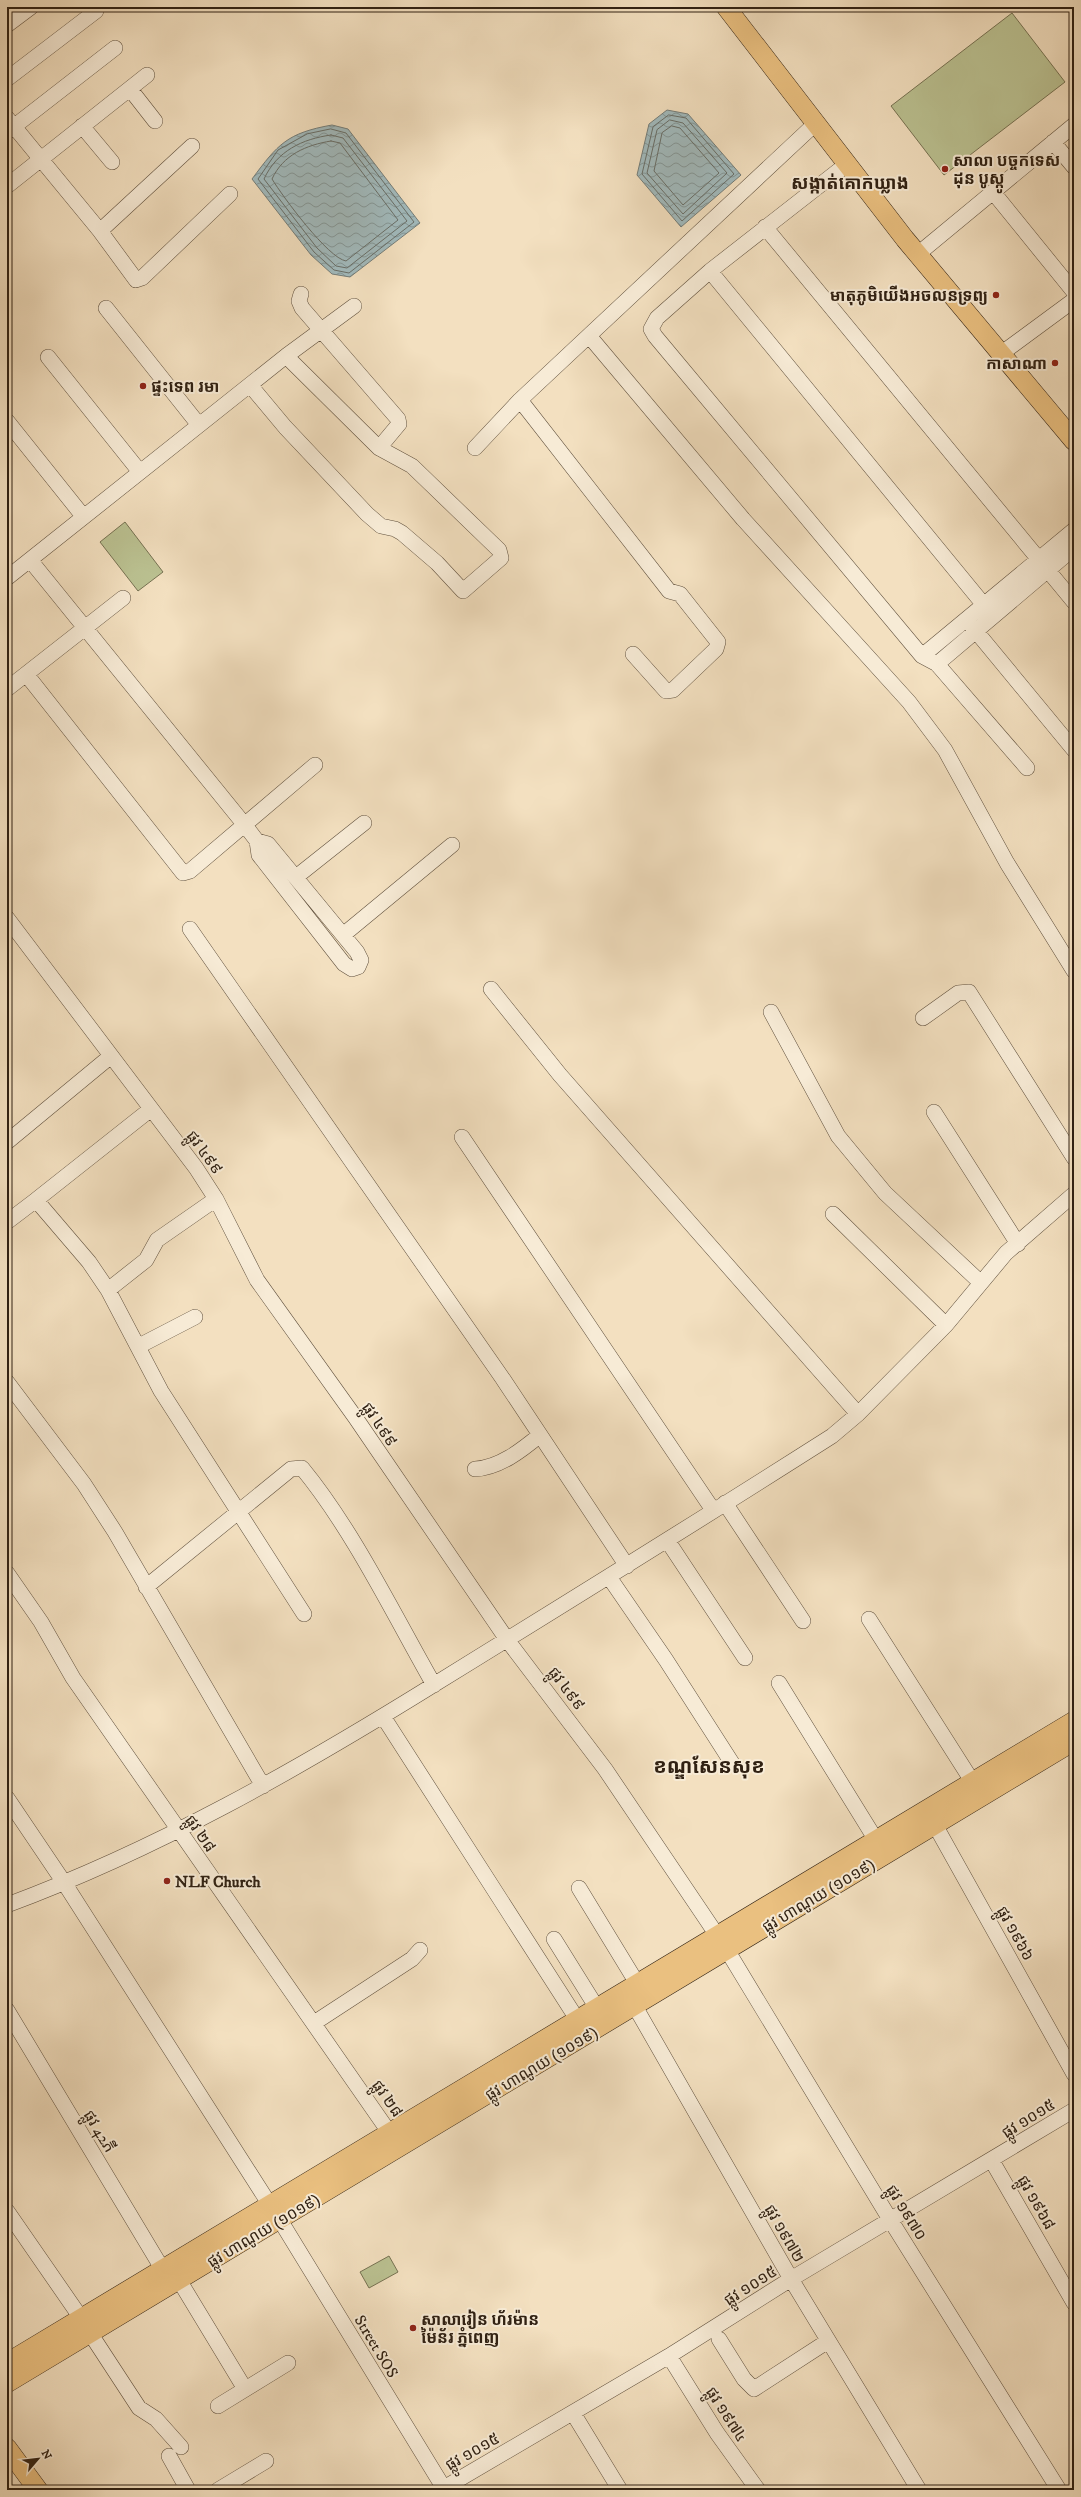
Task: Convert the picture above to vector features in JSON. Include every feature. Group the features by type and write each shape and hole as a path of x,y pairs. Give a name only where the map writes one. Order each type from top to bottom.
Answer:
{"main road":[{"path":"726,7 815,124 918,254 1074,441"},
{"name":"ផ្លូវ ហាណូយ (១០១៩)","path":"7,2383 163,2270 275,2212 395,2141 977,1789 1074,1721"},
{"name":"ផ្លូវ ហាណូយ (១០១៩)","path":"977,1789 1074,1741"},
{"name":"ផ្លូវ ហាណូយ (១០១៩)","path":"722,1943 876,1840 930,1817"},
{"name":"ផ្លូវ ហាណូយ (១០១៩)","path":"395,2141 577,2019 597,2008 636,1995"},
{"name":"ផ្លូវ ហាណូយ (១០១៩)","path":"7,2363 179,2280 275,2212"},
{"path":"7,2448 38,2490"}],"street":[{"path":"7,25 31,7"},
{"path":"7,80 96,11"},
{"path":"115,48 10,126 41,159 100,231 136,280 142,278 230,194"},
{"path":"7,186 147,75"},
{"path":"130,88 156,121"},
{"path":"475,448 520,400 590,337 815,124"},
{"path":"918,254 1074,125"},
{"path":"82,126 112,162"},
{"path":"1053,142 1074,167"},
{"path":"100,231 192,146"},
{"path":"847,164 710,271 657,318 652,329 655,336 922,656 937,664 1027,768"},
{"path":"993,192 1074,292"},
{"path":"765,227 1074,602"},
{"path":"710,271 993,616"},
{"path":"301,294 299,301 302,308 323,330 398,419 399,424 379,448"},
{"path":"1002,353 1074,300"},
{"path":"7,578 286,356 354,306"},
{"path":"106,308 199,426"},
{"path":"590,337 743,519 909,702 945,750 1007,863 1074,971"},
{"path":"250,385 285,427 367,514 381,526 395,528 402,533 437,563 464,591 501,558 499,550 412,466 379,448 286,356"},
{"path":"48,357 140,472"},
{"path":"520,400 640,556 669,591 680,594 718,642 716,649 673,690 666,691 634,654"},
{"path":"7,421 83,516"},
{"path":"937,664 993,616 1074,530"},
{"path":"922,656 983,604 1043,564 1074,548"},
{"path":"30,560 244,824 257,841 259,855 344,964 352,969 358,967 361,960 343,935 268,844 257,841"},
{"path":"7,689 123,598"},
{"path":"966,619 1074,750"},
{"path":"26,674 183,873 190,871 315,765"},
{"path":"296,877 364,823"},
{"path":"343,935 452,845"},
{"name":"ផ្លូវ ៤៩៩","path":"7,918 216,1198 256,1280 354,1417 508,1641 605,1769 722,1943"},
{"path":"190,929 540,1435 627,1566"},
{"path":"491,988 560,1075 858,1414"},
{"path":"923,1018 958,993 969,992 1074,1158"},
{"path":"771,1012 838,1136 885,1193 981,1283"},
{"path":"7,1142 111,1056"},
{"path":"7,1222 151,1109"},
{"path":"934,1112 1018,1244"},
{"path":"462,1137 719,1507 803,1621"},
{"path":"7,1905 65,1884 128,1856 263,1786 384,1718 434,1685 508,1641 832,1436 858,1414 946,1325 1006,1253 1074,1194"},
{"path":"108,1290 146,1260 157,1240 216,1198"},
{"path":"36,1200 89,1262 108,1290 139,1346 161,1391 304,1614"},
{"path":"833,1214 946,1325"},
{"path":"139,1346 195,1317"},
{"path":"7,1382 84,1484 263,1786"},
{"path":"475,1469 485,1469 496,1464 524,1448 540,1435"},
{"path":"146,1587 291,1469 302,1468 315,1484 368,1567 434,1685"},
{"path":"667,1540 745,1658"},
{"name":"ផ្លូវ ២៨","path":"7,1573 41,1622 73,1678 395,2141"},
{"path":"609,1577 666,1660 732,1763"},
{"path":"869,1619 977,1789"},
{"path":"779,1683 876,1840"},
{"path":"384,1718 577,2019"},
{"name":"Street SOS","path":"7,1798 65,1884 275,2212 445,2489"},
{"name":"ផ្លូវ ១៩៦៦","path":"930,1817 1074,2074"},
{"name":"ផ្លូវ ១៩៧២","path":"578,1888 791,2279 919,2490"},
{"path":"554,1939 597,2008"},
{"name":"ផ្លូវ ១៩៧០","path":"722,1943 891,2221 1059,2490"},
{"path":"314,2023 412,1959 420,1950"},
{"name":"ផ្លូវ 42ភី","path":"7,2010 163,2270"},
{"name":"ផ្លូវ ១០១៥","path":"445,2489 669,2356 791,2279 992,2161 1074,2110"},
{"name":"ផ្លូវ ១៩៦៨","path":"992,2161 1074,2303"},
{"path":"7,2210 86,2326 139,2408 156,2419 181,2447"},
{"path":"179,2280 245,2389"},
{"path":"719,2339 744,2379 754,2389 828,2341"},
{"name":"ផ្លូវ ១៩៧៤","path":"669,2356 717,2433 758,2490"},
{"path":"218,2406 288,2363"},
{"path":"573,2413 620,2490"},
{"path":"169,2456 188,2490"},
{"path":"218,2490 266,2461"}],"green space":[{"path":"1012,13 1065,82 944,175 891,106"},
{"path":"125,522 163,572 138,591 100,542"},
{"path":"389,2256 398,2272 369,2288 360,2272"}],"water":[{"path":"667,110 688,114 741,175 681,227 637,175 649,124"},
{"path":"332,125 348,129 420,223 350,277 332,274 311,255 252,179 269,157 285,142 304,132"}],"place":[{"name":"សាលា បច្ចកទេស ដុន បូស្កូ","path":"945,169"},
{"name":"មាតុភូមិយើងអចលនទ្រព្យ","path":"996,295"},
{"name":"កាសាណា","path":"1055,363"},
{"name":"ផ្ទះទេព រមា","path":"143,386"},
{"name":"NLF Church","path":"167,1881"},
{"name":"សាលារៀន ហ័រម៉ាន ម៉ៃន័រ ភ្នំពេញ","path":"413,2328"}],"district":[{"name":"សង្កាត់គោកឃ្លាង","path":"850,183"},
{"name":"ខណ្ឌសែនសុខ","path":"709,1766"}]}
